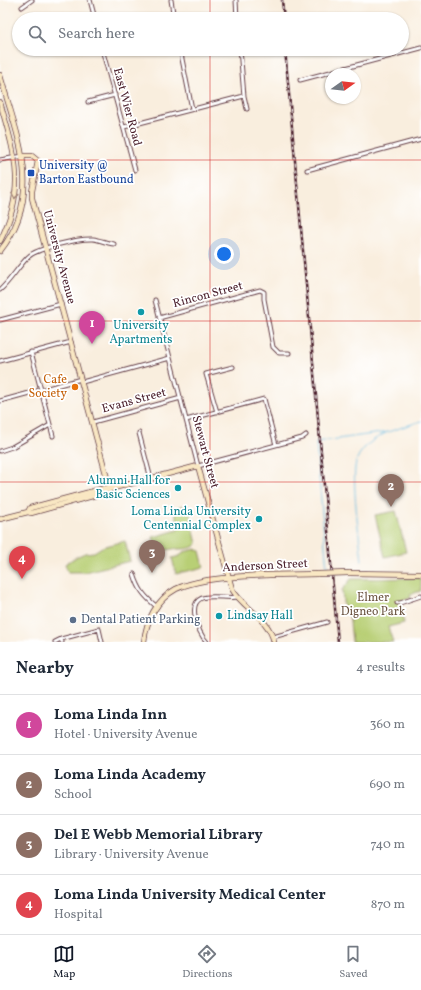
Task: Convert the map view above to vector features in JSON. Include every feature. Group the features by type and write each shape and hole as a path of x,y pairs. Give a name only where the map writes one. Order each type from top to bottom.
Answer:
{"street":[{"path":"22,7 32,0"},
{"path":"90,0 93,12"},
{"path":"171,0 173,12"},
{"path":"236,0 237,12"},
{"path":"409,51 421,48"},
{"name":"East Wier Road","path":"104,56 135,170"},
{"path":"181,56 192,109"},
{"path":"241,56 244,96 247,109"},
{"path":"300,80 391,56"},
{"path":"0,75 23,156 24,175 24,195 18,219 7,243 0,252"},
{"path":"88,102 115,95"},
{"path":"124,127 244,96"},
{"path":"0,102 15,157 17,184 16,196 10,220 0,241"},
{"path":"307,170 421,139"},
{"path":"0,160 23,156"},
{"name":"University Avenue","path":"23,156 32,156 38,161 32,198 110,489"},
{"path":"0,290 28,258 37,251 80,240 93,239 114,244"},
{"name":"Rincon Street","path":"159,318 260,290 264,292 264,304 273,348 279,353 289,353"},
{"name":"Stewart Street","path":"155,300 232,589 238,597 260,617 273,639"},
{"path":"0,320 61,304"},
{"path":"0,361 71,342"},
{"path":"32,352 53,436"},
{"path":"0,401 170,358"},
{"path":"217,412 206,374 233,367"},
{"name":"Evans Street","path":"93,422 180,398"},
{"path":"186,420 264,399 276,445"},
{"path":"0,451 50,425"},
{"path":"139,434 151,479"},
{"path":"0,519 28,512 30,508 55,501 105,488 110,489 151,479 302,438 306,435"},
{"name":"Anderson Street","path":"144,642 148,622 157,607 172,592 185,585 228,577 349,573 421,574"},
{"path":"134,574 137,585 143,595 157,607"},
{"path":"207,642 199,629 195,605 201,598 208,596 230,598 238,597"},
{"path":"397,602 400,603 421,596"},
{"path":"273,639 327,622"},
{"path":"55,642 99,629 102,642"}],"green space":[{"path":"188,506 197,544 193,547 158,552 153,537 178,530 175,510 177,507"},
{"path":"396,511 406,552 385,557 375,515"},
{"path":"125,541 130,561 85,572 68,572 65,564 76,557 85,553 94,552 102,547"},
{"path":"196,549 200,551 204,567 176,574 172,558 180,556 183,552"},
{"name":"Elmer Digneo Park","path":"421,578 421,591 410,594 411,598 399,601 404,623 388,627 393,642 352,642 349,613 344,613 342,590 351,579"}],"waterway":[{"path":"327,569 316,442 388,432 421,421"},
{"path":"362,561 355,493 355,467 357,459 365,447 373,440 386,433"}],"railway":[{"path":"282,0 283,12"},
{"path":"286,56 338,642"}],"place":[{"name":"University @ Barton Eastbound","path":"31,173"},
{"name":"University Apartments","path":"141,312"},
{"name":"Loma Linda Inn","path":"92,344"},
{"name":"Cafe Society","path":"75,387"},
{"name":"Alumni Hall for Basic Sciences","path":"178,488"},
{"name":"Loma Linda Academy","path":"391,507"},
{"name":"Loma Linda University Centennial Complex","path":"259,519"},
{"name":"Del E Webb Memorial Library","path":"152,573"},
{"name":"Loma Linda University Medical Center","path":"22,579"},
{"name":"Lindsay Hall","path":"219,616"},
{"name":"Dental Patient Parking","path":"73,620"}]}
